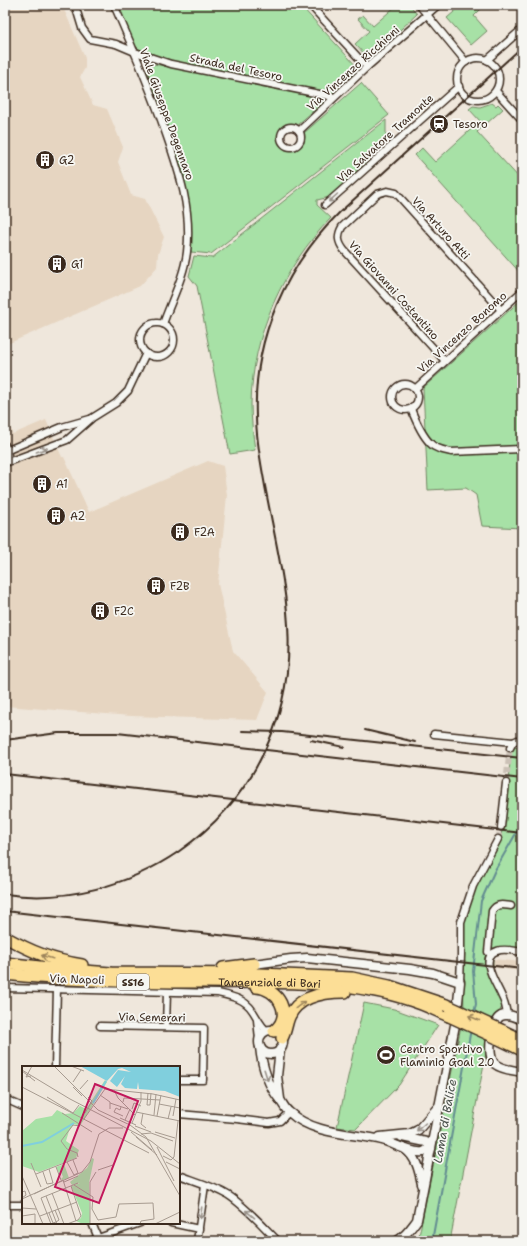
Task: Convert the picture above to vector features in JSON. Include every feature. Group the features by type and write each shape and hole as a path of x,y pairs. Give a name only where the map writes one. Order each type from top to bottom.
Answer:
{"highway":[{"path":"5,937 46,957 99,968 111,973"},
{"name":"Tangenziale di Bari","path":"5,963 111,973 336,976 372,981 404,990 446,1006 499,1034 522,1050"},
{"path":"152,974 187,968 224,968 254,964"},
{"name":"Tangenziale di Bari","path":"5,974 40,978 125,982 168,987 321,984 354,987 411,1000 449,1016 499,1034 522,1040"},
{"path":"168,987 263,988 271,991 276,996 282,1008 283,1015 282,1022 274,1033"},
{"path":"274,1033 303,1002 318,995 334,992 346,992 371,996 396,996"}],"street":[{"name":"Strada del Tesoro","path":"75,5 82,28 90,39 116,44 170,64 334,98"},
{"name":"Viale Giuseppe Degennaro","path":"114,5 135,52 160,116 184,190 188,219 187,252 183,270 163,324"},
{"path":"310,5 367,67"},
{"path":"419,5 466,62"},
{"name":"Via Vincenzo Ricchioni","path":"299,131 367,67 438,5"},
{"path":"487,60 522,29"},
{"path":"476,58 487,60 494,66 499,74 498,86 496,91 491,96 485,99 472,99 466,96 459,86 457,80 458,73 466,62 476,58"},
{"name":"Via Salvatore Tramonte","path":"325,205 459,86"},
{"path":"496,91 522,120"},
{"name":"Via Arturo Atti","path":"358,212 377,194 387,190 396,193 501,310"},
{"name":"Via Giovanni Costantino","path":"358,212 342,227 339,232 338,240 340,245 445,361"},
{"name":"Via Vincenzo Bonomo","path":"415,389 522,291"},
{"path":"153,324 163,324 167,326 174,335 174,346 162,357 156,357 146,353 141,346 141,336 145,328 153,324"},
{"path":"5,463 67,440 92,418 116,403 128,391 146,353"},
{"path":"403,383 412,385 417,392 418,400 410,409 401,410 397,408 392,401 391,396 395,388 403,383"},
{"path":"410,409 429,443 440,449 451,452 522,449"},
{"path":"5,463 8,455 6,447 92,418"},
{"path":"434,734 511,745 522,738"},
{"path":"501,827 506,783"},
{"path":"400,1240 417,1220 455,1025 460,982 461,922 473,886 498,839"},
{"path":"491,954 488,952 492,911 496,906 501,904 511,906"},
{"path":"507,1015 502,996 488,966 489,959 491,954 496,951 502,950 522,952"},
{"path":"254,964 307,958 410,969 433,973 460,982"},
{"path":"166,1027 168,987"},
{"name":"Via Napoli","path":"5,988 57,989 168,987 218,993 243,1001 251,1008 257,1019 274,1033"},
{"path":"54,1066 57,989"},
{"path":"522,1020 507,1015 497,1019 493,1030 490,1054 492,1061 496,1065 522,1072"},
{"path":"257,1019 262,1062 268,1081 274,1094 289,1112 309,1125 323,1130 390,1142 413,1151 423,1152 431,1148"},
{"name":"Via Semerari","path":"100,1026 204,1028 203,1080 180,1080"},
{"path":"259,1043 264,1033 274,1033 282,1046 280,1049 277,1076 280,1100"},
{"path":"259,1043 264,1052 271,1054 278,1052 280,1049"},
{"path":"5,1099 22,1107"},
{"path":"370,1138 410,1134 418,1130 439,1106"},
{"path":"180,1114 269,1123 280,1120 289,1112"},
{"path":"395,1136 426,1142 431,1148"},
{"path":"403,1148 412,1154 418,1164 423,1187"},
{"path":"180,1175 228,1195 265,1226 278,1241"},
{"path":"198,1241 205,1185"},
{"path":"5,1205 22,1205"},
{"path":"92,1224 98,1238"},
{"path":"90,1241 137,1224"},
{"path":"176,1224 199,1229"}],"shaded area":[{"path":"5,5 62,5 85,58 85,68 80,77 93,105 107,109 123,147 118,162 131,195 145,199 164,237 158,254 157,267 140,286 5,345"},
{"path":"5,417 13,434 46,420 89,512 208,461 223,466 227,495 218,584 233,651 268,692 257,720 131,716 5,706"},
{"path":"492,959 522,962 522,971 490,967"}],"green space":[{"path":"118,5 300,5 359,69 332,94 179,64 139,49 135,45"},
{"path":"397,5 410,5 417,14 369,59 355,44 369,31 358,19 363,15 373,26"},
{"path":"462,5 477,5 481,9 474,16 487,31 471,45 447,18"},
{"path":"154,64 325,98 326,100 296,126 288,126 279,132 279,142 282,146 288,149 296,150 304,143 304,133 361,83 389,115 211,254 191,252 184,175 147,70"},
{"path":"492,103 496,106 498,104 503,109 477,132 522,181 522,275 415,155 422,148 435,162 480,121 469,109 473,106 480,107"},
{"path":"386,120 386,142 330,197 317,200 317,205 331,218 298,258 285,280 273,304 257,353 251,404 255,450 230,454 197,286 189,276 194,256 212,258"},
{"path":"522,299 522,528 482,526 476,495 466,488 428,490 423,388"},
{"path":"512,747 522,748 522,951 507,951 493,955 493,972 505,1000 488,1043 450,1241 418,1241 464,1011 462,931 468,902 486,859 501,835 503,827 503,797 508,779"},
{"name":"Centro Sportivo Flaminio Goal 2.0","path":"364,1003 394,1009 438,1025 399,1085 356,1129 337,1127"}],"waterway":[{"name":"Lama di Balice","path":"474,1013 476,1004 473,971 481,901 495,870 522,823"},
{"name":"Lama di Balice","path":"432,1241 471,1029"}],"tunnel":[{"path":"506,783 510,748"},
{"path":"498,839 501,827"}],"railway":[{"path":"5,894 28,896 73,894 117,883 138,874 159,864 178,852 204,832 237,797 246,784 262,756 276,722 285,688 288,655 288,622 284,589 260,460 256,425 257,387 260,359 267,331 289,280 321,233 340,212 522,47"},
{"path":"365,730 415,742"},
{"path":"242,731 282,732 522,758"},
{"path":"5,740 58,733 117,733 522,779"},
{"path":"311,740 344,747"},
{"path":"5,774 522,833"},
{"path":"5,911 522,969"}],"place":[{"name":"Tesoro","path":"439,124"},
{"name":"G2","path":"45,160"},
{"name":"G1","path":"57,264"},
{"name":"A1","path":"42,484"},
{"name":"A2","path":"56,516"},
{"name":"F2A","path":"180,532"},
{"name":"F2B","path":"156,586"},
{"name":"F2C","path":"100,611"},
{"name":"Centro Sportivo Flaminio Goal 2.0","path":"386,1055"}]}
